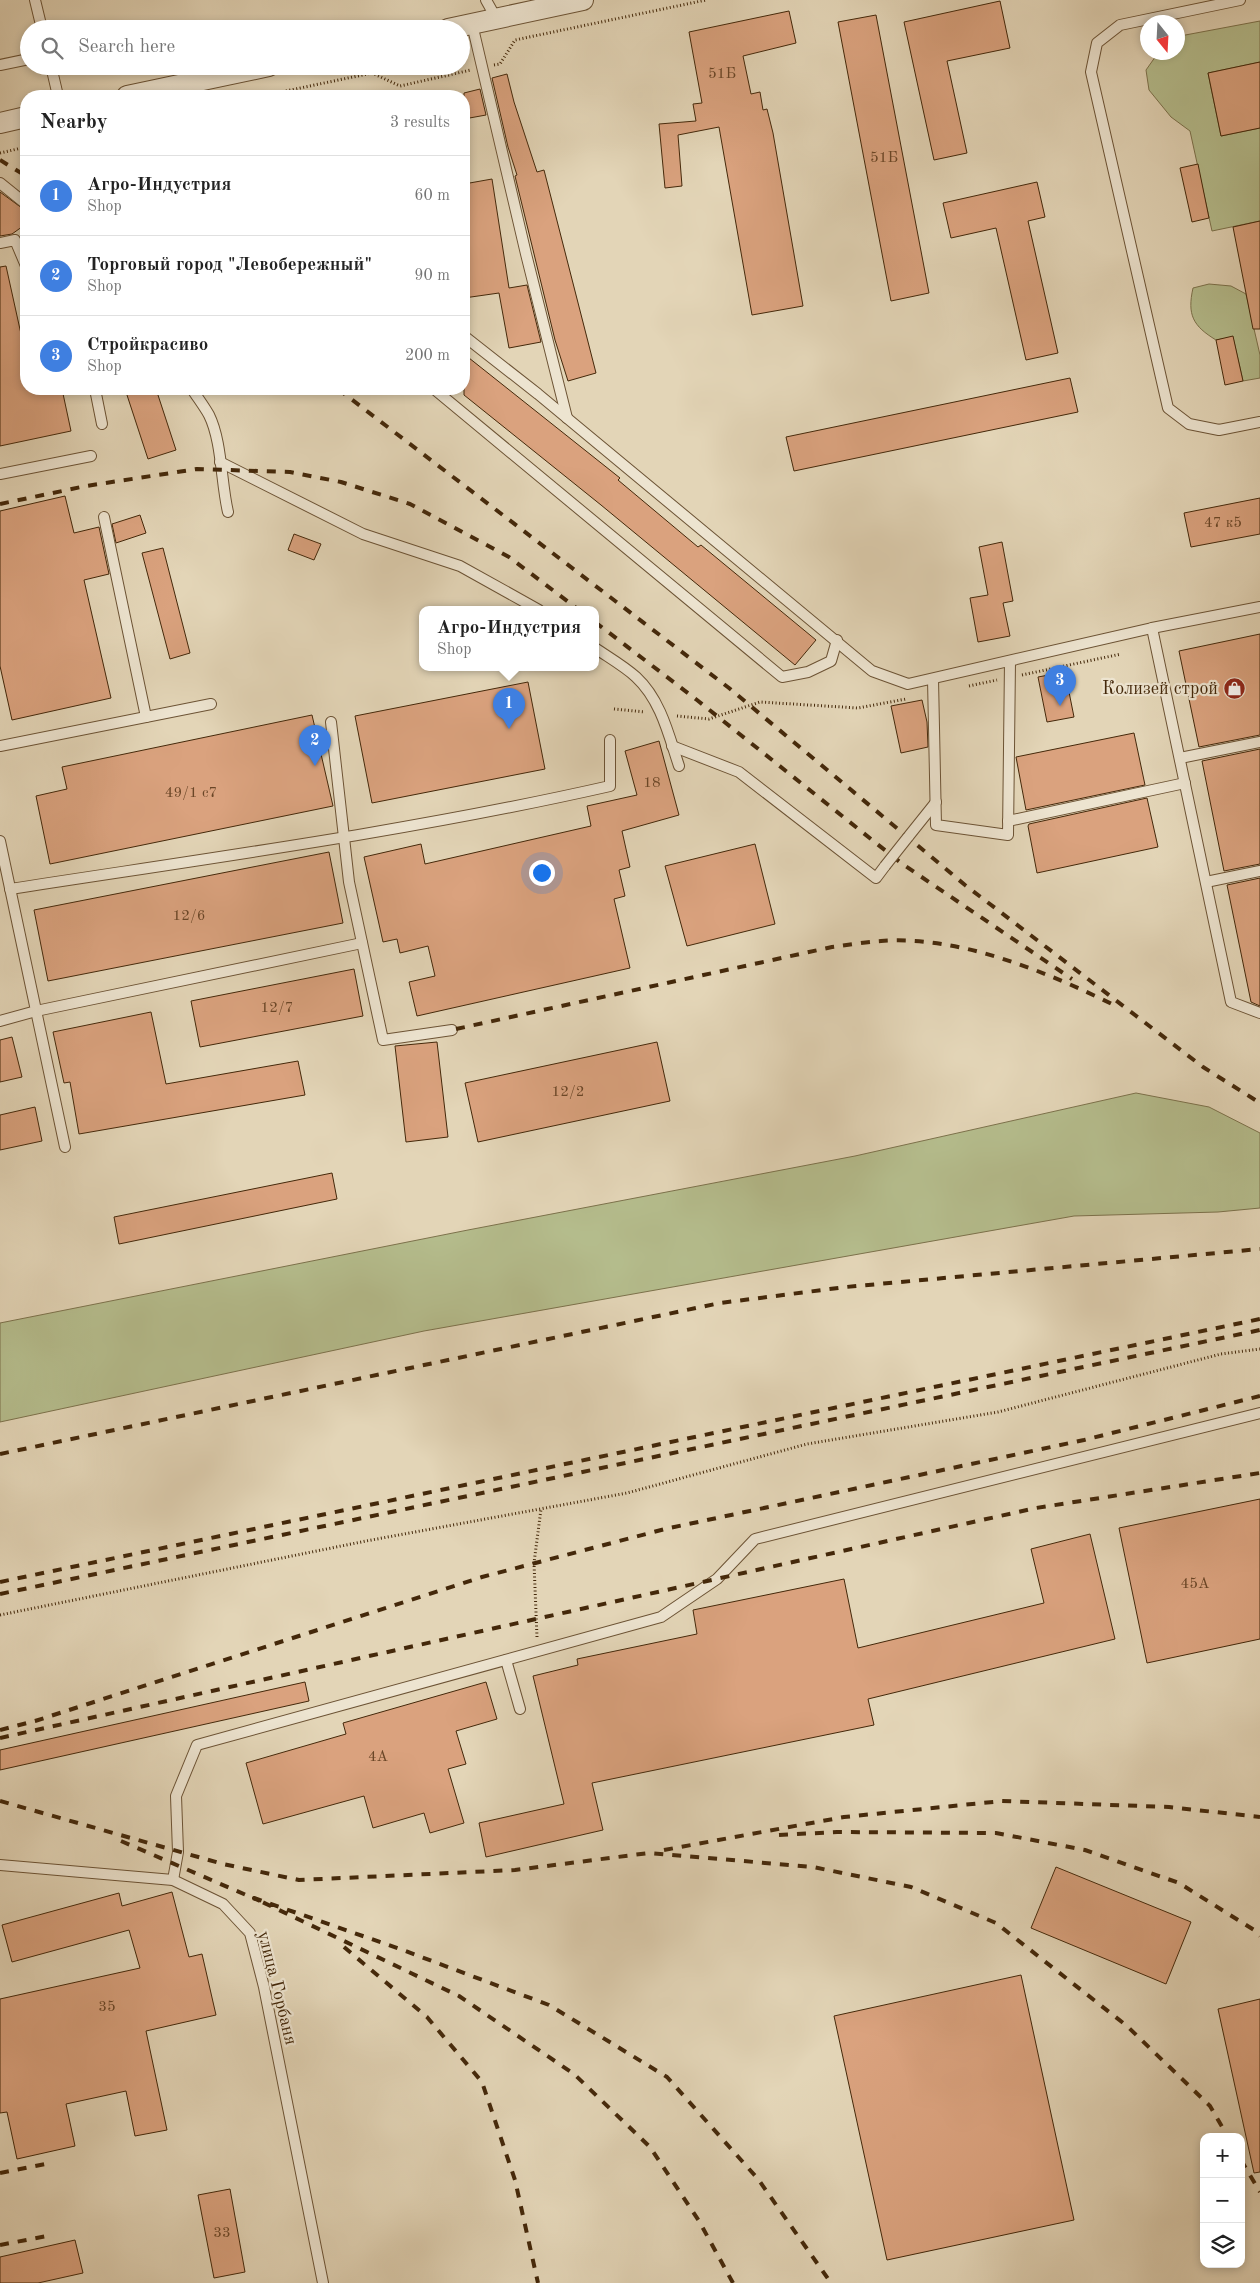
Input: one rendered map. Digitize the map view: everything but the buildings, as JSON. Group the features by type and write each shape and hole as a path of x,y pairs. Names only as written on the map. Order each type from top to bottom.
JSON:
{"street":[{"path":"472,24 583,0"},
{"path":"174,90 233,75"},
{"path":"0,123 20,118"}],"lane":[{"path":"35,0 40,20"},
{"path":"486,0 496,18"},
{"path":"1240,0 1120,25 1097,43 1091,72 1168,408 1189,424 1219,430 1260,422"},
{"path":"472,24 567,418"},
{"path":"0,65 20,60"},
{"path":"53,75 57,90"},
{"path":"0,183 20,199"},
{"path":"0,243 15,240 20,252"},
{"path":"470,341 567,418 837,640 872,671 908,684 1152,628 1260,607"},
{"path":"96,395 102,424"},
{"path":"196,395 210,417 228,512"},
{"path":"441,395 782,677 808,672 830,662 837,640"},
{"path":"0,474 91,456"},
{"path":"220,462 363,534 460,566 532,606"},
{"path":"104,517 146,717"},
{"path":"1152,628 1231,1002 1260,1013"},
{"path":"599,651 636,677 649,692 661,714 679,766"},
{"path":"933,679 936,825 1008,835 1010,660"},
{"path":"0,746 210,704"},
{"path":"330,722 349,882 383,1040 452,1030"},
{"path":"10,889 344,837 558,798 610,786 610,740"},
{"path":"1180,758 1260,742"},
{"path":"672,746 739,772 876,878 936,802"},
{"path":"1008,821 1185,783"},
{"path":"0,841 65,1147"},
{"path":"1206,882 1260,871"},
{"path":"0,1021 36,1011 362,943"},
{"path":"173,1880 178,1852 176,1796 197,1745 661,1617 717,1579 755,1539 1260,1413"},
{"path":"506,1660 520,1709"},
{"name":"улица Горбаня","path":"0,1865 173,1880 223,1904 250,1934 264,1988 323,2283"}],"path":[{"path":"0,153 20,148"},
{"path":"965,687 1121,654"},
{"path":"614,709 710,719 760,702 858,708 933,693"},
{"path":"0,1615 366,1541 627,1492 807,1444 998,1412 1221,1354 1260,1349"},
{"path":"537,1652 534,1563 541,1509"}],"green space":[{"path":"1260,21 1260,62 1208,73 1221,136 1260,128 1260,221 1212,231 1190,131 1171,117 1149,90 1146,70 1153,60 1185,60 1185,35"},
{"path":"1209,284 1231,286 1246,294 1260,355 1260,378 1243,381 1233,337 1216,340 1197,325 1191,306 1193,288"},
{"path":"1136,1093 1209,1107 1260,1133 1260,1208 1218,1212 1074,1216 424,1331 0,1422 0,1323 468,1230 855,1156"}],"railway":[{"path":"0,160 20,172"},
{"path":"346,395 729,688 965,885 1203,1067 1260,1103"},
{"path":"0,504 86,486 197,469 290,472 341,482 410,504 509,557 574,606"},
{"path":"599,625 697,700 901,863 1072,979"},
{"path":"456,1029 832,947 881,941 911,941 971,950 1032,969 1116,1006"},
{"path":"0,1454 720,1303 846,1287 1260,1249"},
{"path":"0,1582 1260,1319"},
{"path":"0,1594 1260,1330"},
{"path":"0,1730 35,1721 482,1577 665,1529 1084,1440 1260,1396"},
{"path":"0,1738 1036,1508 1260,1473"},
{"path":"0,1801 223,1864 299,1880 515,1870 649,1853 813,1867 911,1887 996,1923 1127,2026 1210,2106 1226,2133"},
{"path":"664,1850 844,1817 1002,1801 1169,1807 1260,1817"},
{"path":"779,1835 837,1832 996,1833 1085,1850 1179,1883 1254,1930 1260,1936"},
{"path":"121,1841 260,1901"},
{"path":"733,2283 699,2221 650,2147 574,2074 459,1996 254,1898 400,1949 549,2005 667,2077 758,2179 831,2283"},
{"path":"344,1947 427,2017 482,2082 515,2180 538,2283"},
{"path":"0,2173 45,2164"},
{"path":"1245,2167 1260,2192"},
{"path":"0,2245 47,2236"}],"place":[{"name":"Колизей строй","path":"1234,689"},
{"name":"Стройкрасиво","path":"1060,706"},
{"name":"Агро-Индустрия","path":"509,729"},
{"name":"Торговый город \"Левобережный\"","path":"315,766"}]}
